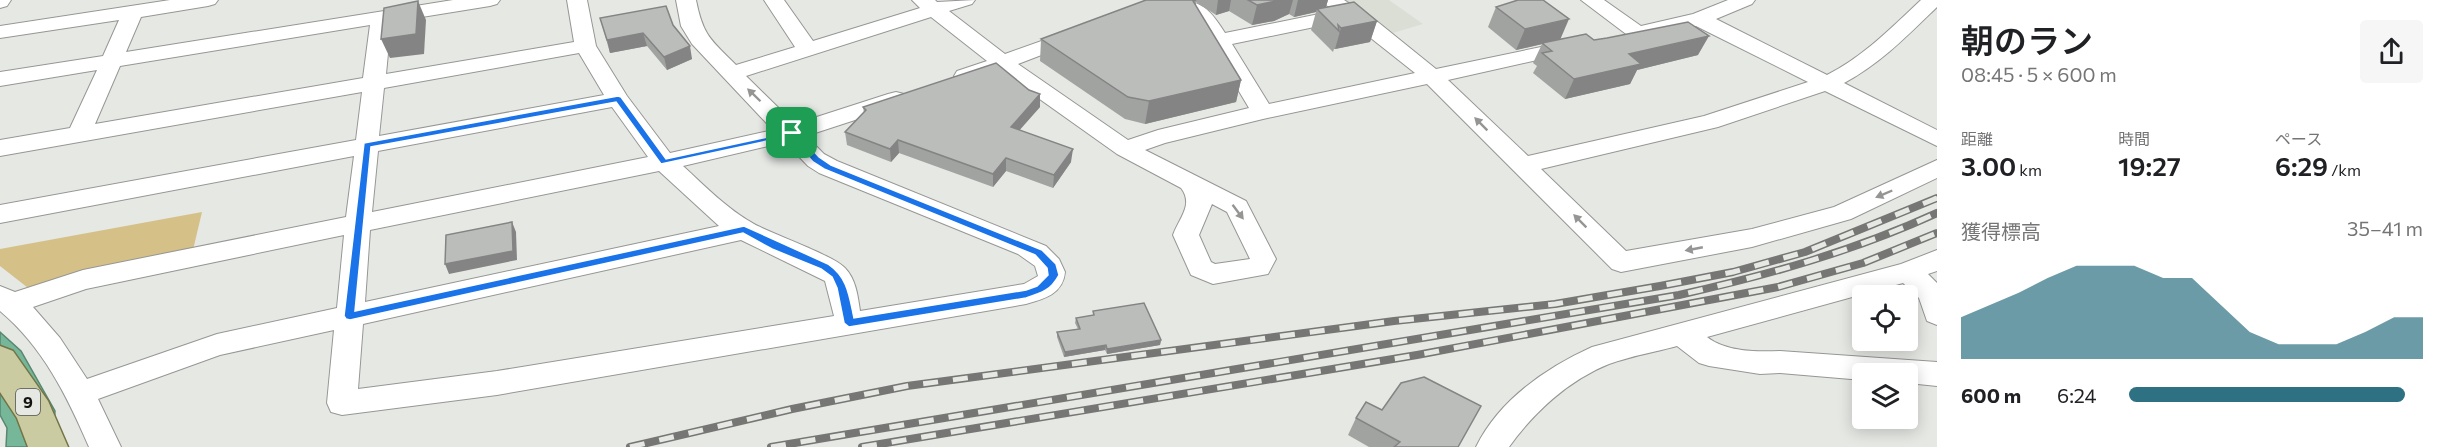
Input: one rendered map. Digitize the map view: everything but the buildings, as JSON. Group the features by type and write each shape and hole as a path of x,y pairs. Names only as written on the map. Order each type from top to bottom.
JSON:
{"main road":[{"name":"9","path":"0,361 34,412 48,447"}],"street":[{"path":"0,32 90,9 133,12 208,0"},
{"path":"0,79 381,18 444,4 490,0"},
{"path":"577,0 585,46 618,99 664,162 729,220 744,230 824,267 836,275 842,288 849,323"},
{"path":"381,18 358,224 342,403 497,383 1026,294 1041,289 1049,283 1053,275 1052,266 1038,253 828,167 816,159 699,40 691,26 686,0"},
{"path":"774,0 808,50"},
{"path":"730,74 808,50 928,5 965,0"},
{"path":"1176,0 1205,16 1263,112"},
{"path":"1330,0 1353,13 1392,41 1431,76 1621,262 1752,238 1842,213 1937,168"},
{"path":"1591,0 1637,33"},
{"path":"1126,149 1158,137 1263,112 1699,19 1745,0"},
{"path":"1524,165 1710,122 1828,83 1859,67 1933,0"},
{"path":"928,5 1082,121 1126,149 1189,182"},
{"path":"79,134 133,12"},
{"path":"1219,40 1353,13"},
{"path":"1699,19 1937,139"},
{"path":"6,300 83,280 664,162 792,133 1005,63 1084,31"},
{"path":"0,148 585,46"},
{"path":"0,214 618,99"},
{"path":"81,393 218,345 744,230"},
{"path":"1492,447 1524,406 1559,377 1602,355 1908,272 1937,260"},
{"path":"1908,272 1930,293 1937,314"},
{"path":"6,300 52,345 81,393 105,447"},
{"path":"1681,333 1709,355 1760,363 1780,362 1937,374"}],"shaded area":[{"path":"1342,0 1389,0 1423,24 1393,33"},
{"path":"202,212 193,250 32,291 0,266 0,249"},
{"path":"0,332 21,351 55,411 53,447 6,447 7,428 0,415"}],"railway":[{"path":"630,447 792,409 907,386 1394,321 1555,304 1660,286 1733,272 1805,252 1937,198 1934,199"},
{"path":"771,447 1679,295 1810,261 1906,227 1937,213"},
{"path":"862,447 1417,355 1778,287 1863,263 1937,233"}],"route":[{"path":"618,99 664,162 792,133 816,159 828,167 1038,253 1052,266 1053,275 1049,283 1041,289 1026,294 849,323 842,288 836,275 824,267 744,230 350,316 367,145 618,99"}]}
